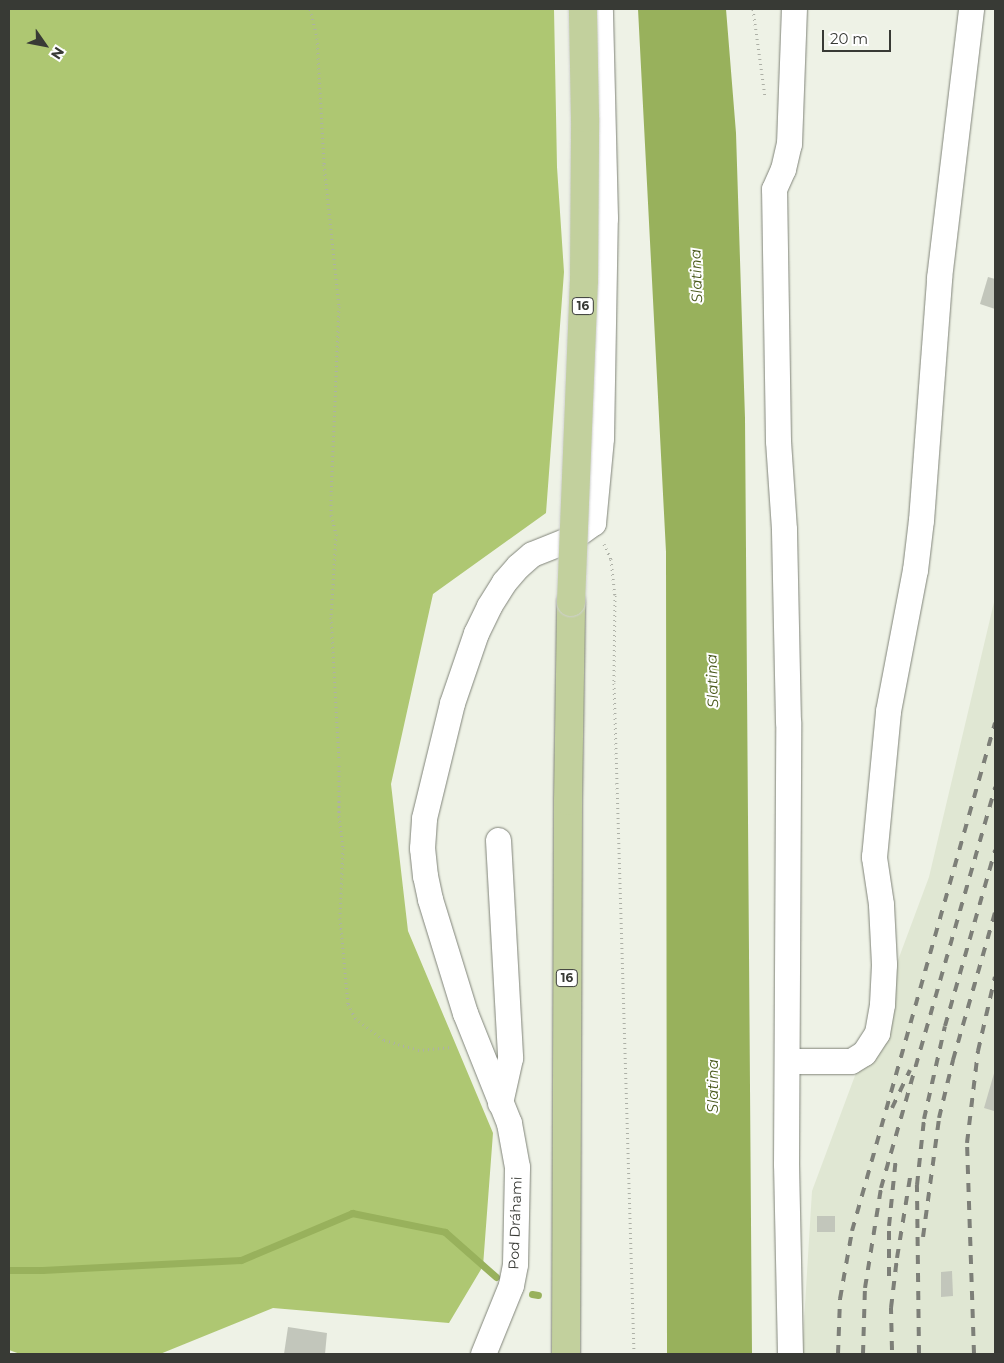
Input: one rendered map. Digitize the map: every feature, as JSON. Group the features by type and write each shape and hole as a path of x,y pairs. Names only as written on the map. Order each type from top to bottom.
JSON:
{"main road":[{"name":"16","path":"566,1354 568,810 571,602 584,281 585,118 583,9"}],"street":[{"path":"593,523 601,438 605,228 604,88 600,9"},
{"path":"790,1354 786,1164 788,1061 785,993 788,722 784,529 778,441 774,190 783,169 790,144 794,9"},
{"path":"788,1061 851,1062 864,1053 877,1033 881,1013 884,964 881,904 874,849 888,711 915,570 921,520 939,278 971,9"},
{"name":"Pod Dráhami","path":"483,1354 511,1286 515,1264 517,1167 514,1145 500,1103 477,1045 442,943 425,876 422,848 424,818 431,785 462,673 489,606 504,582 532,554 572,538 593,523"},
{"path":"498,840 510,1058 500,1103"}],"path":[{"path":"310,9 317,38 324,164 340,306 331,495 331,515 336,534 331,633 339,761 339,816 343,848 340,918 342,962 348,1004 355,1018 364,1027 384,1040 403,1047 418,1050 477,1045"},
{"path":"593,523 611,559 615,595 614,683 634,1354"}],"shaded area":[{"path":"9,9 554,9 557,167 564,272 546,513 433,594 391,784 408,931 493,1133 483,1266 449,1323 273,1308 160,1354 20,1354 9,1350"},
{"path":"995,598 995,1354 802,1354 812,1191 929,877"}],"water":[{"name":"Slatina","path":"638,9 726,9 736,133 745,418 752,1354 667,1354 666,552"}],"building":[{"path":"988,277 995,279 995,309 980,304"},
{"path":"995,1070 995,1107 994,1111 984,1108"},
{"path":"817,1216 835,1216 835,1232 817,1232"},
{"path":"952,1271 953,1296 941,1297 941,1272"},
{"path":"288,1327 327,1333 325,1354 284,1354"}],"waterway":[{"path":"9,1270 241,1260 352,1213 445,1232 496,1277"},
{"path":"532,1294 538,1295"}],"railway":[{"path":"838,1354 840,1299 852,1231 995,723"},
{"path":"863,1354 865,1288 881,1188 995,787"},
{"path":"919,1354 917,1185 924,1119 945,1026 995,850"},
{"path":"923,1237 939,1118 953,1060 995,913"},
{"path":"974,1354 967,1143 978,1051 995,977"},
{"path":"892,1108 910,1070"},
{"path":"889,1276 889,1226 896,1157"},
{"path":"892,1350 891,1308 911,1172"}]}
